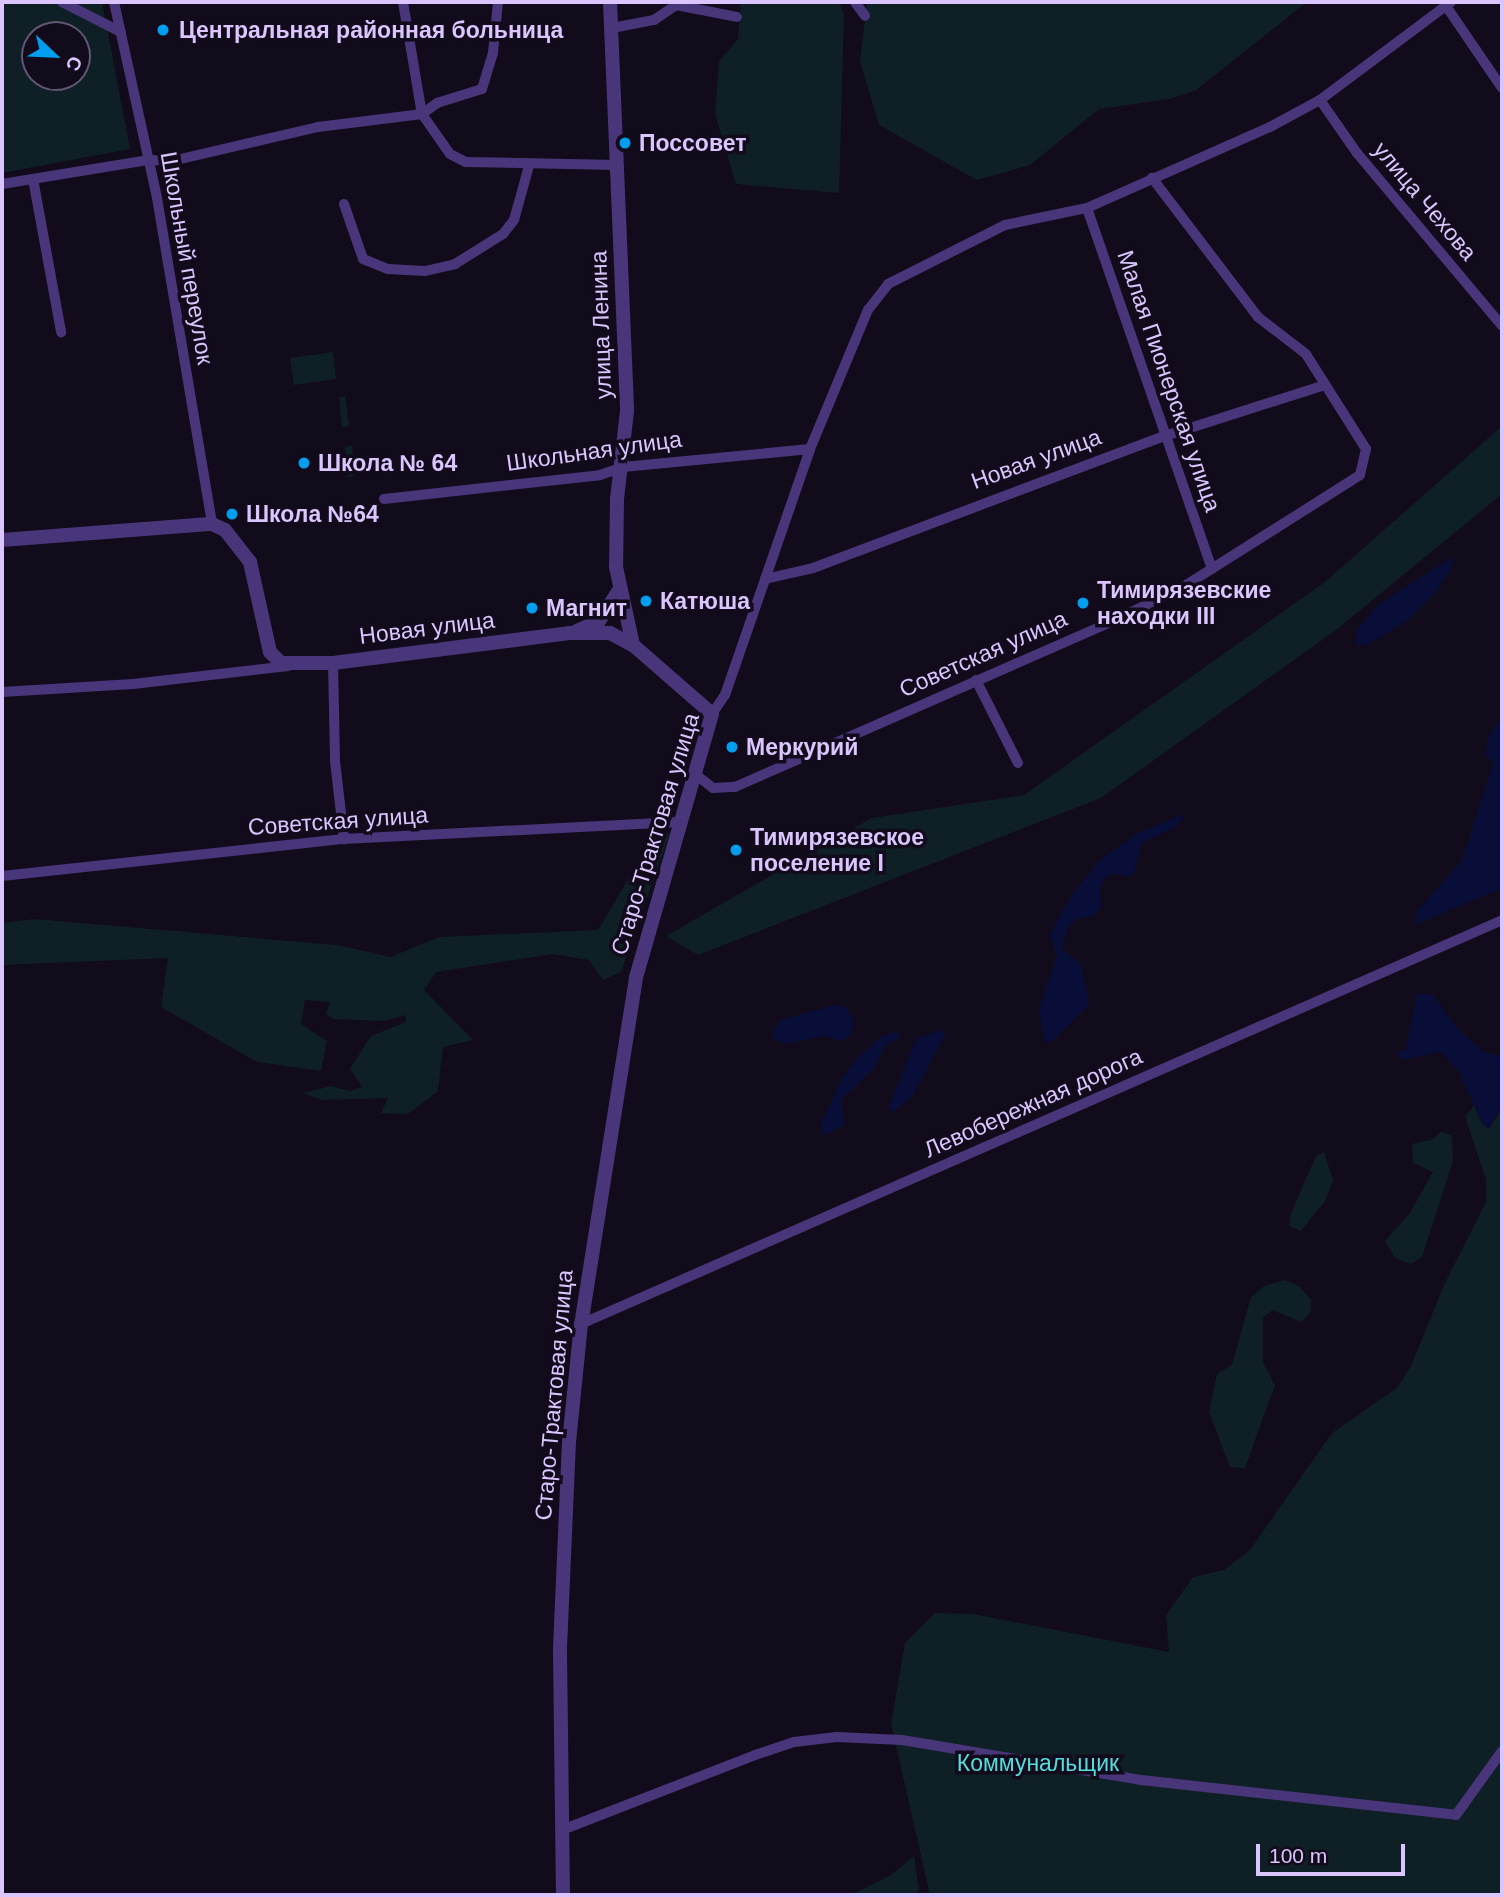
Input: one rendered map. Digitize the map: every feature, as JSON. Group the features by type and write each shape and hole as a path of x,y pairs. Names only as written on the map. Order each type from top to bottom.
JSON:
{"street":[{"path":"62,2 121,33"},
{"name":"Школьный переулок","path":"114,2 149,160 212,524"},
{"path":"403,2 422,114 457,159 529,166 617,165"},
{"path":"2,184 149,160 172,161 318,127 422,114 437,103 482,89 493,53 498,2"},
{"name":"улица Ленина","path":"610,2 627,411 623,467 617,499 619,590 633,645"},
{"path":"855,2 864,16"},
{"path":"612,28 654,20 677,3 737,16"},
{"path":"1448,4 1502,88"},
{"name":"Старо-Трактовая улица","path":"563,1895 564,1513 581,1324 636,978 678,822 712,714 725,695 810,449 868,310 888,285 1005,225 1087,208 1320,100 1448,4"},
{"name":"улица Чехова","path":"1320,100 1357,153 1502,326"},
{"path":"344,204 363,259 387,269 425,271 455,264 503,234 514,220 529,166"},
{"path":"1152,178 1246,304 1306,354 1325,385"},
{"path":"33,179 61,332"},
{"name":"Малая Пионерская улица","path":"1087,208 1212,569"},
{"name":"Новая улица","path":"765,579 813,568 1165,436 1325,385"},
{"name":"Советская улица","path":"695,774 713,788 735,786 1113,621 1212,569 1352,481 1365,466 1366,449 1325,385"},
{"name":"Школьная улица","path":"384,499 600,475 623,467 810,449"},
{"path":"2,540 212,524 225,530 250,562 270,652 289,666"},
{"path":"569,634 600,621 619,590"},
{"name":"Новая улица","path":"289,666 569,634 610,633 633,645 712,714"},
{"path":"332,663 335,761 344,839"},
{"path":"2,692 133,684 289,666"},
{"path":"976,680 1018,763"},
{"name":"Советская улица","path":"2,876 344,839 678,822"},
{"name":"Левобережная дорога","path":"581,1324 1502,920"},
{"path":"562,1830 755,1755 794,1742 837,1737 902,1740 1141,1780 1456,1815 1502,1751"}],"green space":[{"path":"2,2 102,2 130,149 2,173"},
{"path":"741,2 839,2 844,14 839,193 736,184 715,113 719,61 738,39"},
{"path":"867,2 1307,2 1196,90 1169,99 1099,109 1030,165 977,180 879,125 860,61"},
{"path":"333,352 336,379 294,385 290,358"},
{"path":"345,396 349,426 342,427 339,397"},
{"path":"1502,426 1502,494 1336,630 1101,798 698,955 666,936 872,818 1024,795 1325,582"},
{"path":"352,446 355,476 348,477 345,447"},
{"path":"657,831 670,833 621,972 603,980 589,960 553,954 436,972 424,990 473,1040 443,1047 438,1091 408,1114 381,1113 388,1098 322,1100 303,1093 331,1086 350,1091 362,1087 350,1069 371,1036 406,1022 406,1015 385,1021 333,1019 326,1014 330,1002 305,1000 301,1024 327,1041 321,1071 257,1062 161,1007 168,958 2,965 2,923 34,919 337,945 391,957 439,937 598,930"},
{"name":"Коммунальщик","path":"1474,1106 1483,1125 1496,1119 1502,1106 1502,1895 930,1895 891,1724 905,1643 935,1613 973,1614 1169,1652 1166,1615 1193,1577 1224,1570 1250,1550 1332,1433 1397,1388 1411,1366 1445,1283 1486,1202 1486,1179 1465,1116"},
{"path":"1441,1131 1452,1136 1453,1161 1422,1257 1411,1264 1395,1258 1385,1241 1409,1214 1433,1172 1413,1163 1412,1144 1434,1139"},
{"path":"1324,1152 1333,1180 1325,1201 1301,1231 1289,1226 1290,1216 1316,1156"},
{"path":"1285,1280 1300,1287 1311,1300 1311,1311 1301,1322 1273,1310 1263,1317 1263,1362 1275,1385 1245,1468 1230,1467 1209,1412 1217,1374 1232,1365 1251,1297 1264,1286"},
{"path":"914,1856 919,1890 914,1895 851,1895 891,1875"}],"shaded area":[{"path":"1450,558 1454,560 1450,571 1437,591 1407,621 1367,645 1357,646 1356,631 1378,605"},
{"path":"1502,718 1502,888 1415,925 1417,911 1462,860 1493,764 1485,753 1489,736"},
{"path":"1186,813 1175,827 1142,843 1134,873 1128,877 1115,873 1105,878 1100,889 1101,907 1093,917 1077,918 1068,927 1062,949 1081,964 1089,1004 1052,1042 1044,1041 1039,1009 1057,956 1049,936 1070,897 1101,859 1138,833"},
{"path":"1417,993 1433,995 1458,1029 1484,1052 1502,1057 1502,1105 1489,1129 1483,1125 1459,1072 1441,1052 1401,1060 1397,1051 1406,1050"},
{"path":"834,1005 845,1007 855,1021 851,1035 842,1041 824,1036 784,1044 773,1038 772,1032 781,1020"},
{"path":"941,1030 945,1035 912,1097 893,1112 888,1108 917,1038"},
{"path":"894,1032 900,1034 898,1039 886,1045 874,1069 841,1100 845,1125 823,1136 821,1124 842,1078 855,1060 882,1036"}],"place":[{"name":"Центральная районная больница","path":"163,30"},
{"name":"Поссовет","path":"625,143"},
{"name":"Школа № 64","path":"304,463"},
{"name":"Школа №64","path":"232,514"},
{"name":"Катюша","path":"646,601"},
{"name":"Тимирязевские находки III","path":"1083,603"},
{"name":"Магнит","path":"532,608"},
{"name":"Меркурий","path":"732,747"},
{"name":"Тимирязевское поселение I","path":"736,850"}]}
